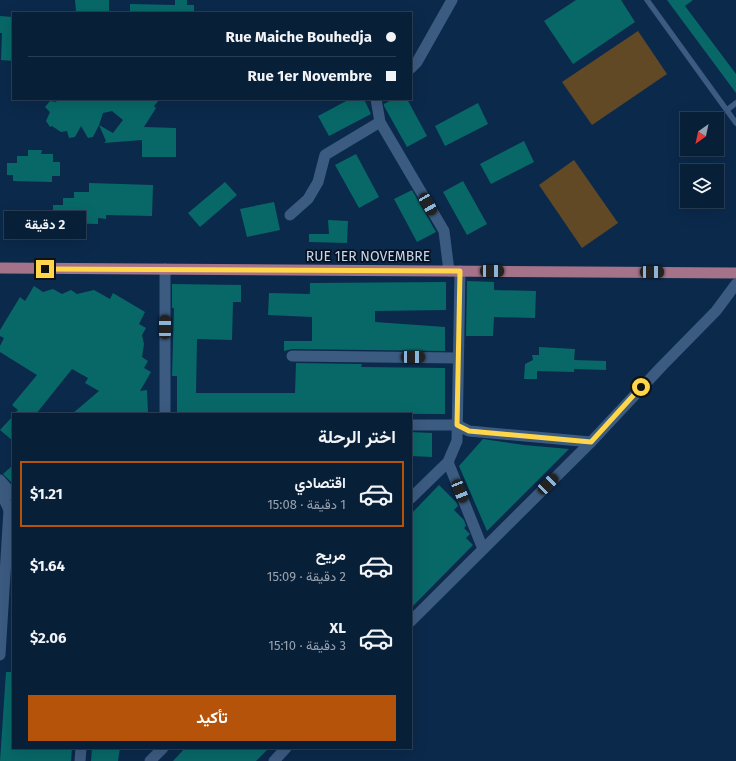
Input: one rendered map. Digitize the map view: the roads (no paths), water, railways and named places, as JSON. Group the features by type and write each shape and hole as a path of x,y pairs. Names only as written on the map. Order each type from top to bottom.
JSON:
{"main road":[{"name":"RUE 1ER NOVEMBRE","path":"0,268 736,272"}],"street":[{"path":"412,67 417,62 452,0"},
{"path":"376,100 380,122 444,231 449,271"},
{"path":"290,215 308,199 318,182 326,155 380,122"},
{"path":"165,270 165,413"},
{"path":"412,497 448,462 457,442 460,271"},
{"path":"412,620 591,442 716,311 736,284"},
{"path":"292,356 458,358"},
{"path":"412,425 457,425 469,431 591,442"},
{"path":"448,462 483,548"},
{"path":"0,480 12,494"},
{"path":"0,490 11,510 0,656"},
{"path":"80,761 81,749"},
{"path":"150,761 162,749"},
{"path":"274,761 285,749"}],"lane":[{"path":"647,0 736,122"},
{"path":"727,110 736,103"}]}
